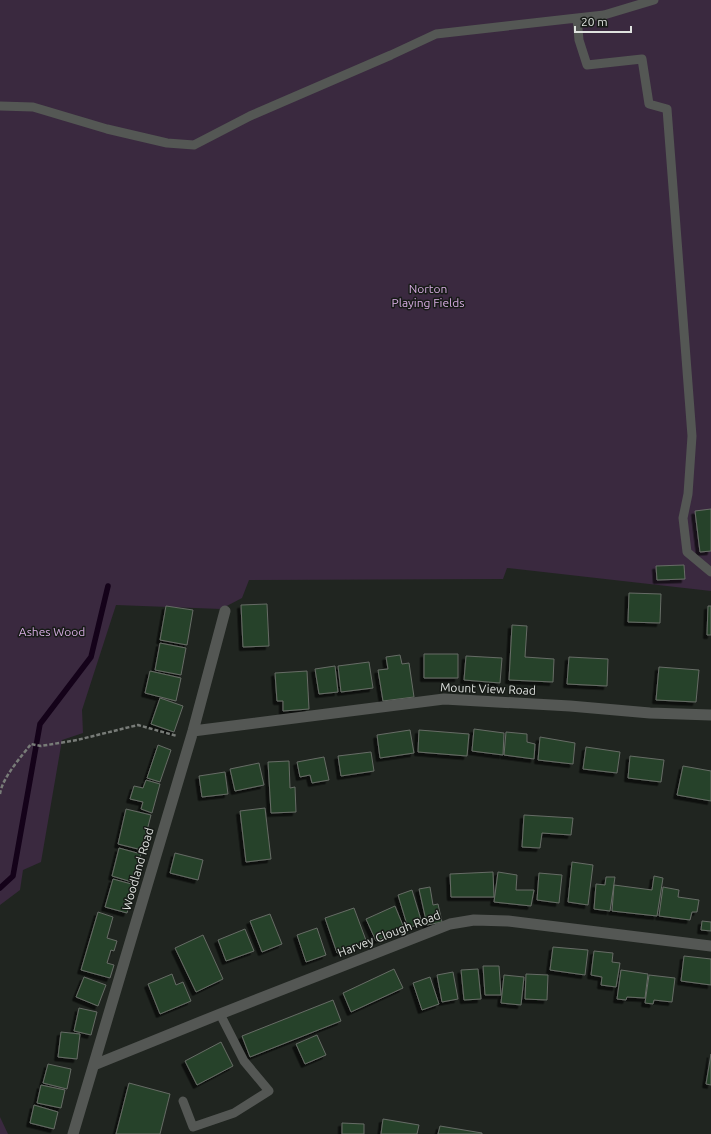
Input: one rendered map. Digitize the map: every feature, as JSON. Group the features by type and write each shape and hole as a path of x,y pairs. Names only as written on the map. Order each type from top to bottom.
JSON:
{"street":[{"name":"Woodland Road","path":"73,1134 191,735 225,611"},
{"name":"Mount View Road","path":"191,735 444,699 570,706 650,713 711,715"},
{"name":"Harvey Clough Road","path":"94,1064 450,924 474,920 508,921 711,946"}],"lane":[{"path":"0,106 33,107 107,129 167,143 194,145 250,116 436,34 604,15 654,0"},
{"path":"577,18 579,40 587,64 642,59 649,104 667,110 692,436 688,494 682,518 687,552 711,572"},
{"path":"183,1101 193,1127 234,1113 269,1091 244,1062 220,1014"}],"path":[{"path":"0,794 1,787 19,758 31,744 41,746 77,740 138,725 191,735"}],"green space":[{"name":"Norton Playing Fields","path":"0,0 711,0 711,591 507,568 503,579 222,580 249,580 242,598 221,609 116,605 82,710 83,733 62,740 41,862 23,870 20,890 0,905"},
{"path":"0,1117 8,1134 0,1134"}],"building":[{"path":"711,509 711,551 700,552 695,511"},
{"path":"684,565 685,579 657,580 656,566"},
{"path":"629,593 661,594 660,623 628,622"},
{"path":"267,604 269,646 243,647 241,605"},
{"path":"166,606 193,610 187,645 160,640"},
{"path":"708,606 711,606 711,635 707,635"},
{"path":"512,625 527,626 525,657 554,659 553,682 509,680"},
{"path":"160,643 186,648 181,675 155,670"},
{"path":"424,654 458,654 458,678 424,678"},
{"path":"400,655 402,664 409,663 414,697 383,701 378,670 388,669 386,657"},
{"path":"466,656 502,658 500,683 464,680"},
{"path":"569,657 608,659 607,686 567,684"},
{"path":"369,662 373,688 341,692 338,666"},
{"path":"335,666 338,692 319,694 315,669"},
{"path":"659,667 699,670 696,702 656,700"},
{"path":"150,671 181,678 176,701 145,693"},
{"path":"307,671 309,709 283,711 283,701 277,701 275,673"},
{"path":"160,698 183,706 174,732 151,724"},
{"path":"474,729 504,733 503,755 472,751"},
{"path":"410,730 414,753 380,758 377,735"},
{"path":"419,730 469,734 467,756 418,752"},
{"path":"506,732 527,734 527,742 535,744 534,759 504,755"},
{"path":"540,737 575,743 573,764 538,760"},
{"path":"158,745 171,750 160,782 147,778"},
{"path":"586,747 620,752 617,773 583,769"},
{"path":"371,752 374,771 341,776 338,756"},
{"path":"630,756 664,760 661,782 628,778"},
{"path":"324,757 329,780 312,783 310,775 300,777 297,762"},
{"path":"289,761 290,788 295,787 296,812 271,813 268,762"},
{"path":"259,763 264,785 235,791 230,769"},
{"path":"683,766 711,771 711,801 677,795"},
{"path":"225,772 228,794 202,797 199,776"},
{"path":"146,780 160,784 152,813 141,809 143,802 130,799 134,786 143,788"},
{"path":"265,808 271,859 246,862 240,811"},
{"path":"126,809 151,815 142,850 118,844"},
{"path":"524,815 573,818 571,835 542,833 540,848 522,847"},
{"path":"119,848 141,854 132,882 112,876"},
{"path":"175,853 203,860 198,880 170,873"},
{"path":"572,862 593,865 588,905 568,902"},
{"path":"493,872 494,897 451,897 450,874"},
{"path":"498,872 517,875 516,890 534,890 531,906 494,902"},
{"path":"539,873 562,875 559,903 537,900"},
{"path":"654,876 663,878 657,916 612,911 614,885 652,890"},
{"path":"606,877 615,877 610,911 594,909 596,884 605,885"},
{"path":"113,879 135,885 127,913 105,907"},
{"path":"430,887 433,905 438,904 442,922 427,925 419,889"},
{"path":"663,887 679,890 678,897 699,900 697,912 692,912 690,920 659,916"},
{"path":"412,890 422,923 408,928 398,895"},
{"path":"395,906 404,928 376,941 366,919"},
{"path":"354,908 367,943 337,953 325,918"},
{"path":"98,912 113,917 107,938 117,941 114,951 111,950 107,963 114,965 110,978 81,970"},
{"path":"270,914 282,944 262,952 250,921"},
{"path":"702,921 711,922 711,931 701,930"},
{"path":"317,928 326,955 306,962 297,935"},
{"path":"245,929 254,951 226,961 218,940"},
{"path":"203,935 223,979 196,992 175,948"},
{"path":"553,947 588,950 585,975 550,970"},
{"path":"594,951 613,953 612,962 620,963 616,987 601,985 602,977 591,975"},
{"path":"684,956 711,959 711,985 681,981"},
{"path":"483,966 499,966 501,995 485,995"},
{"path":"394,969 403,988 351,1012 343,993"},
{"path":"478,969 481,999 464,1000 461,970"},
{"path":"621,970 648,974 645,998 627,997 626,1000 617,999"},
{"path":"453,972 458,999 442,1002 437,975"},
{"path":"172,974 176,985 183,982 191,1001 160,1014 148,984"},
{"path":"526,974 548,975 547,1000 525,999"},
{"path":"504,975 524,977 521,1005 501,1003"},
{"path":"649,975 675,978 672,1002 654,1000 653,1004 645,1003"},
{"path":"84,977 106,985 98,1006 76,997"},
{"path":"430,977 439,1004 422,1010 413,983"},
{"path":"333,1000 341,1021 250,1057 242,1036"},
{"path":"79,1008 97,1012 91,1035 74,1031"},
{"path":"61,1032 80,1034 77,1059 58,1057"},
{"path":"317,1035 326,1055 305,1064 296,1044"},
{"path":"221,1042 233,1066 197,1085 185,1061"},
{"path":"711,1054 711,1085 706,1084"},
{"path":"48,1064 71,1069 67,1089 43,1083"},
{"path":"129,1083 170,1094 160,1134 116,1134"},
{"path":"41,1085 65,1090 61,1108 37,1103"},
{"path":"34,1105 58,1112 54,1129 30,1123"},
{"path":"383,1119 419,1125 417,1134 381,1134"},
{"path":"342,1123 364,1124 364,1134 342,1134"},
{"path":"440,1126 482,1133 482,1134 438,1134"}],"waterway":[{"path":"0,888 13,876 40,724 91,657 108,586"}],"park label":[{"name":"Ashes Wood","path":"52,632"}]}
